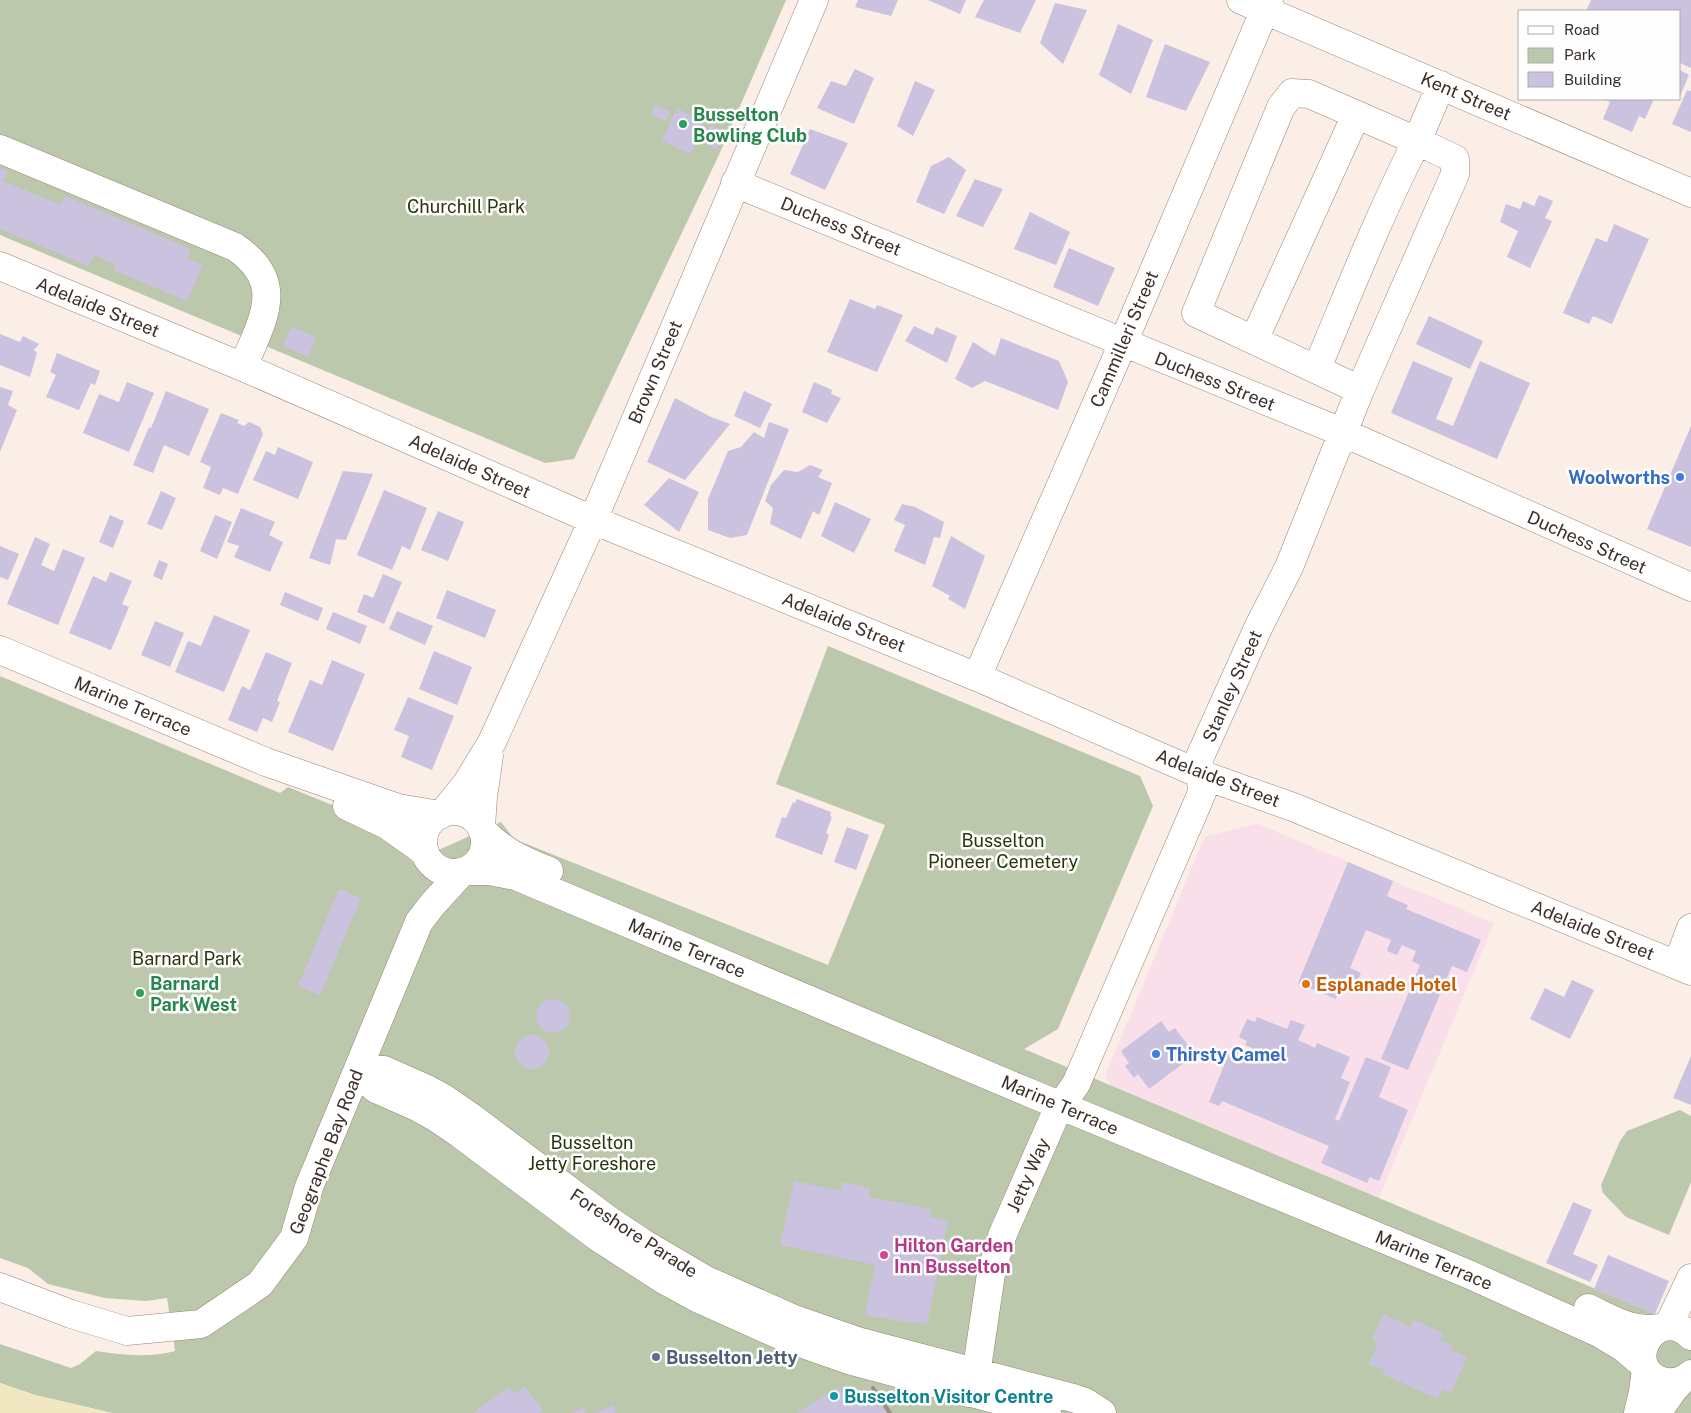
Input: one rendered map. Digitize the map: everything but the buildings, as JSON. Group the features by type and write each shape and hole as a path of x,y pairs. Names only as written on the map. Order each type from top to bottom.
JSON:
{"street":[{"name":"Brown Street","path":"441,814 466,783 492,742 593,520 814,0"},
{"name":"Kent Street","path":"1259,3 1441,86 1691,193"},
{"name":"Cammilleri Street","path":"978,677 1123,343 1259,3"},
{"path":"1318,368 1370,240 1441,86"},
{"path":"1360,390 1318,368 1196,313 1281,107 1292,93 1309,94 1417,141"},
{"path":"1254,340 1356,114"},
{"name":"Stanley Street","path":"1066,1098 1078,1080 1202,792 1199,759 1258,628 1289,567 1360,390 1455,174 1455,159 1417,141"},
{"path":"0,149 235,247 246,254 261,274 266,286 267,299 266,312 243,367"},
{"name":"Duchess Street","path":"735,183 1344,433 1691,587"},
{"name":"Adelaide Street","path":"0,266 243,367 593,520 978,677 1200,774 1293,807 1684,968"},
{"name":"Marine Terrace","path":"0,650 266,762 398,808 441,814"},
{"name":"Brown Street","path":"482,829 483,796 492,742"},
{"name":"Marine Terrace","path":"266,762 351,808 387,825 425,852"},
{"path":"460,812 468,815 482,829 485,839 484,849 474,866 454,873 445,871 430,861 425,852 424,834 433,820 441,814 460,812"},
{"name":"Marine Terrace","path":"482,829 499,847 523,860 1599,1333 1624,1348 1658,1380 1666,1382 1687,1378"},
{"name":"Geographe Bay Road","path":"420,922 425,852"},
{"name":"Marine Terrace","path":"464,871 489,871 516,876 1066,1098 1478,1259 1633,1328 1673,1330"},
{"name":"Geographe Bay Road","path":"0,1287 71,1314 127,1331 201,1324 260,1284 294,1238 309,1187 420,922 432,905 464,871"},
{"path":"1684,968 1691,928"},
{"name":"Foreshore Parade","path":"358,1070 376,1089 435,1117 598,1238 664,1280 697,1298 814,1348 852,1361 1085,1402 1102,1413"},
{"name":"Jetty Way","path":"972,1382 978,1361 991,1274 1002,1236 1056,1112 1066,1098"},
{"path":"1638,1413 1643,1392 1645,1367 1642,1358 1644,1344 1653,1332 1673,1330 1691,1278"},
{"path":"1657,1413 1668,1396 1687,1378"},
{"name":"Foreshore Parade","path":"972,1382 1047,1413"}],"shaded area":[{"name":"Esplanade Hotel","path":"1258,824 1494,923 1379,1198 1111,1085 1105,1076 1205,836"}],"green space":[{"name":"Churchill Park","path":"0,0 786,0 718,157 574,459 545,463 0,235"},
{"name":"Busselton Jetty Foreshore","path":"828,646 1140,776 1153,806 1058,1029 1024,1049 1691,1329 1691,1413 112,1413 35,1395 0,1383 0,1344 71,1368 80,1364 96,1351 126,1355 145,1355 175,1351 167,1298 146,1301 105,1298 48,1284 28,1268 0,1258 0,676 280,793 288,787 371,821 407,853 412,862 501,822 512,836 519,841 828,965 885,825 776,784"},
{"path":"1680,1110 1691,1116 1691,1182 1669,1235 1626,1217 1603,1193 1601,1185 1620,1141 1627,1131"}],"sand":[{"path":"0,1383 35,1395 112,1413 0,1413"}],"railway":[{"path":"873,1388 890,1413"}],"place":[{"name":"Busselton Bowling Club","path":"683,124"},
{"name":"Woolworths","path":"1680,477"},
{"name":"Esplanade Hotel","path":"1306,984"},
{"name":"Barnard Park West","path":"140,993"},
{"name":"Thirsty Camel","path":"1156,1054"},
{"name":"Hilton Garden Inn Busselton","path":"884,1255"},
{"name":"Busselton Jetty","path":"656,1357"},
{"name":"Busselton Visitor Centre","path":"834,1396"}],"park label":[{"name":"Busselton Pioneer Cemetery","path":"1003,850"},
{"name":"Barnard Park","path":"187,958"}]}
